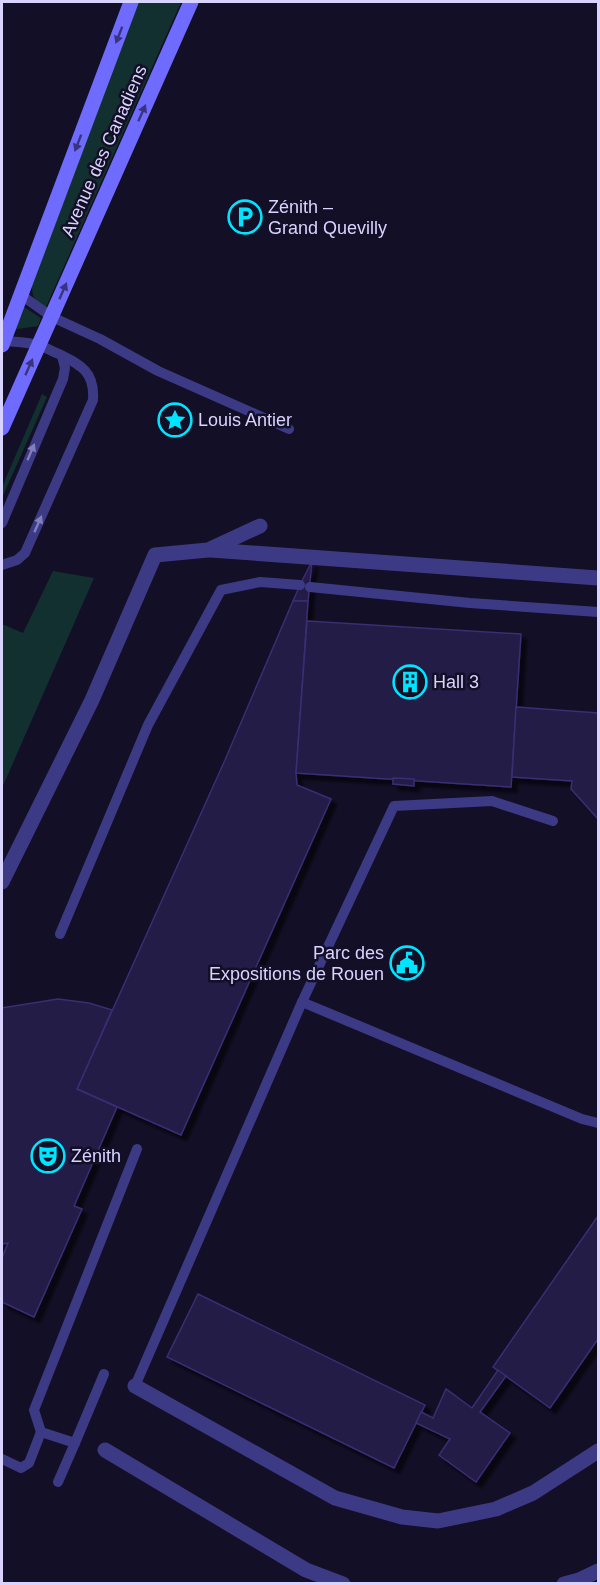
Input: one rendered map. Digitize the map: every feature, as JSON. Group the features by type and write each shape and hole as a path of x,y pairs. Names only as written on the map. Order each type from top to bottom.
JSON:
{"main road":[{"name":"Avenue des Canadiens","path":"2,342 131,2"},
{"name":"Avenue des Canadiens","path":"2,428 191,2"}],"street":[{"path":"208,550 260,526"},
{"path":"2,882 92,700 155,555 208,550 598,578"},
{"path":"135,1386 335,1498 402,1517 438,1521 496,1509 533,1493 598,1451"},
{"path":"105,1450 306,1570 343,1584"},
{"path":"564,1584 598,1572"}],"lane":[{"path":"21,296 52,317 100,339 158,371 289,429"},
{"path":"2,342 39,345 62,356 86,371 94,389 93,400 25,553 17,560 2,565"},
{"path":"2,523 63,379 65,368 62,356"},
{"path":"60,934 148,725 221,590 260,582 470,603 598,612"},
{"path":"135,1386 302,1002 394,806 492,801 552,821"},
{"path":"302,1002 573,1115 598,1123"},
{"path":"2,1459 21,1468 29,1463 41,1432 34,1410 137,1149"},
{"path":"58,1482 104,1374"},
{"path":"41,1432 75,1443"}],"green space":[{"path":"138,2 181,2 46,307 35,299 32,286"},
{"path":"18,303 41,318 38,326 11,330"},
{"path":"42,394 47,397 2,498 2,487"},
{"path":"53,571 94,578 2,788 2,624 23,633"}],"building":[{"path":"312,561 308,601 293,601 300,585"},
{"path":"293,601 308,601 297,785 331,799 181,1135 77,1089 225,760"},
{"name":"Hall 3","path":"307,621 521,634 511,787 296,773"},
{"path":"516,707 598,713 598,819 571,789 572,781 512,777"},
{"path":"393,778 414,779 414,786 393,784"},
{"name":"Zénith","path":"58,999 89,1003 112,1010 77,1089 117,1107 74,1206 82,1209 34,1317 2,1302 2,1258 8,1243 2,1244 2,1008"},
{"path":"598,1216 598,1339 550,1408 493,1367"},
{"path":"198,1294 425,1405 394,1468 167,1357"},
{"path":"498,1370 506,1376 480,1412 510,1433 476,1482 439,1455 450,1439 416,1423 421,1412 433,1418 446,1389 472,1408"}],"place":[{"name":"Zénith – Grand Quevilly","path":"245,217"},
{"name":"Louis Antier","path":"175,420"},
{"name":"Hall 3","path":"410,682"},
{"name":"Parc des Expositions de Rouen","path":"407,963"},
{"name":"Zénith","path":"48,1156"}]}
